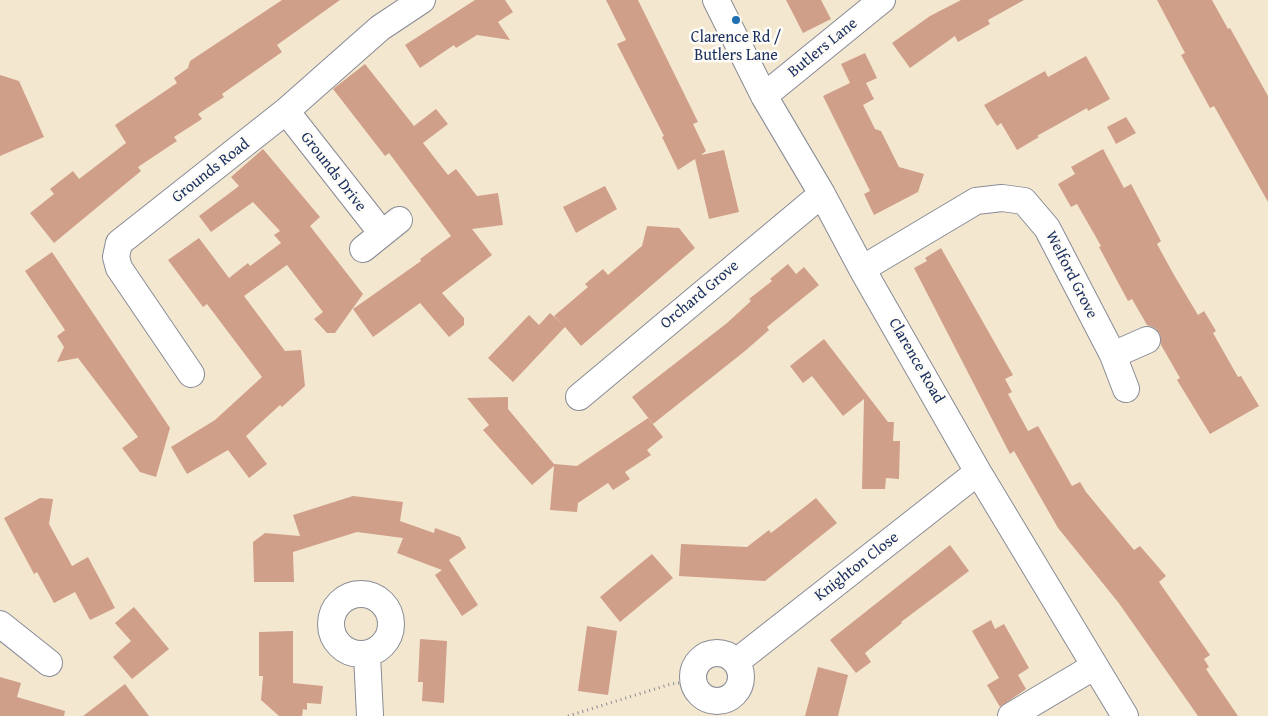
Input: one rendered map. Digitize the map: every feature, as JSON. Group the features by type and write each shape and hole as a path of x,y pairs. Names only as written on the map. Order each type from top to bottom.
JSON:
{"street":[{"name":"Grounds Road","path":"192,374 118,268 116,256 119,243 286,111 380,28 422,0"},
{"name":"Clarence Road","path":"716,0 764,96 822,194 978,472 1125,716"},
{"name":"Butlers Lane","path":"764,96 882,0"},
{"name":"Grounds Drive","path":"286,111 381,233"},
{"name":"Orchard Grove","path":"579,397 822,194"},
{"name":"Welford Grove","path":"862,268 976,201 1002,198 1024,201 1047,228 1113,355 1126,389"},
{"path":"1113,355 1147,340"},
{"name":"Knighton Close","path":"736,662 978,472"},
{"path":"0,624 49,663"},
{"path":"714,652 726,654 736,662 740,670 739,687 734,694 718,700 702,695 693,681 695,668 698,663 702,658 714,652"},
{"path":"366,655 370,716"},
{"path":"1011,716 1095,666"}],"path":[{"path":"568,716 671,684 693,681"}],"building":[{"path":"282,0 340,0 277,45 282,52 222,94 224,97 198,114 202,119 174,137 177,141 138,167 141,171 54,243 30,213 54,194 50,189 73,171 79,179 126,143 115,125 177,83 174,78 188,68 190,61"},
{"path":"475,0 505,0 513,12 498,22 510,40 477,35 456,48 454,45 420,68 405,45"},
{"path":"606,0 638,0 698,122 693,124 706,151 701,155 724,150 739,212 709,219 695,159 678,170 662,137 664,136 617,44 626,40"},
{"path":"786,0 821,0 831,19 803,33"},
{"path":"961,0 1024,0 988,20 990,24 958,42 955,36 910,68 892,43 930,16"},
{"path":"1157,0 1212,0 1268,96 1268,202 1214,106 1210,108 1181,55 1185,53"},
{"path":"865,53 877,78 866,83 874,99 863,105 875,129 881,131 899,167 924,174 918,192 874,215 864,194 870,191 823,96 850,83 841,64"},
{"path":"1086,56 1110,99 1088,111 1087,108 1037,136 1039,137 1017,150 1001,123 997,126 984,105 1045,71 1048,77"},
{"path":"365,64 414,126 436,109 448,124 423,143 448,175 456,169 477,196 498,193 503,225 472,229 492,255 442,293 464,318 464,325 449,337 420,303 373,337 353,309 421,261 420,259 451,236 389,153 385,156 333,89"},
{"path":"0,75 19,81 44,137 0,156"},
{"path":"1126,117 1136,133 1116,144 1107,127"},
{"path":"263,149 320,217 310,226 363,294 335,333 327,333 314,319 323,312 287,265 244,296 285,351 301,350 305,386 282,407 280,405 246,436 267,464 249,478 228,450 187,474 171,447 215,420 262,377 207,304 203,307 168,260 199,238 229,278 248,263 250,266 281,243 274,235 280,231 253,202 211,232 199,216 239,186 231,177"},
{"path":"1103,149 1124,188 1131,184 1161,241 1157,244 1174,275 1198,315 1204,311 1216,331 1213,333 1238,377 1241,376 1259,406 1210,434 1177,380 1180,378 1161,345 1160,334 1155,328 1147,325 1132,299 1128,301 1099,247 1101,246 1077,204 1071,207 1058,184 1075,174 1071,167"},
{"path":"605,186 617,209 576,233 563,207"},
{"path":"647,226 679,228 695,248 581,346 565,327 513,382 488,358 529,315 539,325 550,313 563,325 554,316 588,287 585,284 603,269 608,275 642,246"},
{"path":"941,248 1013,375 1005,379 1012,392 1008,394 1028,431 1038,426 1072,486 1080,482 1086,492 1134,550 1140,546 1166,576 1159,582 1210,655 1204,659 1209,667 1206,669 1238,716 1198,716 1118,602 1058,528 1014,451 1010,454 914,268 927,261 925,258"},
{"path":"52,252 170,428 156,477 140,472 122,448 138,437 78,358 57,362 64,347 57,336 65,330 25,271"},
{"path":"788,264 796,274 804,267 819,285 767,327 769,330 745,351 653,424 632,397 727,323 751,301 749,299 772,281 770,279"},
{"path":"824,339 888,422 894,422 893,441 900,441 899,479 886,478 885,489 862,489 864,399 843,416 812,376 803,383 790,366"},
{"path":"508,397 508,409 554,464 577,466 648,418 663,437 647,450 651,455 625,472 630,479 613,490 608,483 578,503 577,512 550,510 554,466 532,485 483,430 489,425 467,398"},
{"path":"353,496 403,502 400,521 434,533 435,528 460,537 466,548 449,560 478,605 462,616 435,575 442,570 397,553 403,538 357,532 293,552 294,582 254,582 253,542 265,533 300,536 293,515"},
{"path":"40,498 53,499 49,524 72,566 88,557 115,608 90,620 75,592 54,603 37,572 34,574 4,518"},
{"path":"816,498 837,523 765,581 679,576 681,544 747,547 769,530 771,533"},
{"path":"950,545 969,571 901,622 865,653 871,662 856,673 830,640"},
{"path":"652,554 673,578 620,622 600,597"},
{"path":"134,607 169,649 132,679 113,657 131,641 115,623"},
{"path":"991,620 995,629 1004,624 1029,668 1018,675 1026,689 1000,707 987,685 999,678 972,631"},
{"path":"587,626 617,631 608,695 578,691"},
{"path":"293,631 293,683 323,686 321,704 307,703 307,710 303,709 302,716 279,716 261,700 263,676 259,676 259,632"},
{"path":"420,639 447,641 444,703 422,701 423,682 418,682"},
{"path":"818,667 848,675 838,716 805,716"},
{"path":"0,677 21,683 17,697 65,711 64,716 0,716"},
{"path":"125,684 149,716 83,716"}],"place":[{"name":"Clarence Rd / Butlers Lane","path":"736,20"}]}
